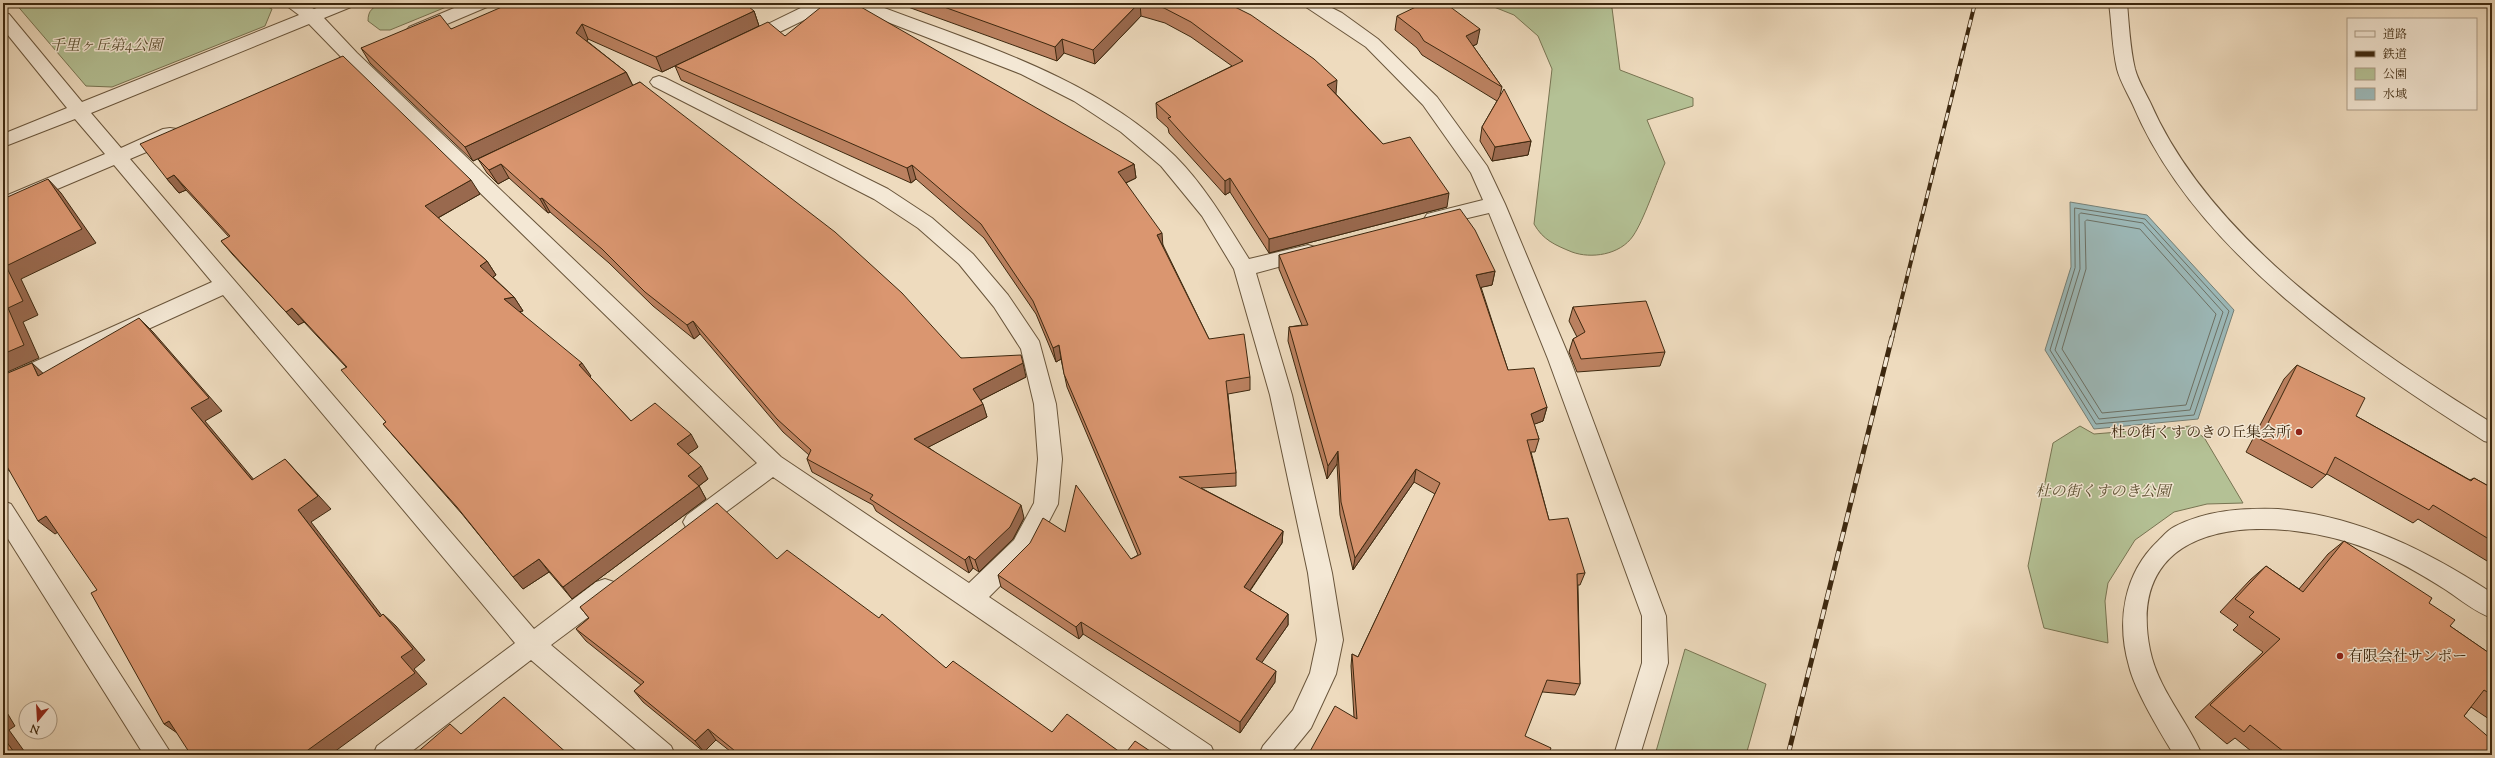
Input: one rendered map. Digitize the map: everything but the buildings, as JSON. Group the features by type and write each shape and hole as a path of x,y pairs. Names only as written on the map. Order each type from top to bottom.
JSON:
{"street":[{"path":"292,3 312,16 351,57 477,168 773,464 972,597 1202,755"},
{"path":"3,141 345,3"},
{"path":"402,36 481,3"},
{"path":"731,48 825,3"},
{"path":"855,3 1027,70 1081,97 1128,128 1168,161 1204,205 1244,268 1281,395 1320,573 1330,640 1323,674 1302,719 1272,755"},
{"path":"1309,3 1336,17 1372,43 1430,101 1480,171 1495,204 1559,359 1654,616 1655,663 1627,755"},
{"path":"2118,3 2120,52 2133,92 2162,147 2196,196 2231,235 2274,277 2323,319 2398,374 2492,434"},
{"path":"5,23 532,645 662,755"},
{"path":"681,72 652,86 881,194 925,223 966,259 991,289 1031,347 1045,404 1050,459 1046,504 1023,547 972,597"},
{"path":"3,205 184,128"},
{"path":"1419,223 1495,204"},
{"path":"1244,268 1328,247"},
{"path":"3,386 226,284"},
{"path":"678,535 773,464"},
{"path":"3,511 159,755"},
{"path":"2189,755 2141,665 2135,621 2138,594 2148,568 2164,550 2183,535 2220,523 2260,517 2333,527 2394,547 2432,567 2492,607"},
{"path":"386,755 621,578"}],"green space":[{"name":"千里ヶ丘第4公園","path":"15,3 260,3 272,9 265,26 112,87 86,86"},
{"path":"383,3 456,3 390,30 380,30 368,21 368,17 372,9"},
{"path":"1484,3 1598,3 1612,8 1620,70 1693,98 1693,106 1647,120 1665,163 1646,211 1637,229 1633,236 1621,248 1605,254 1596,255 1572,252 1545,238 1534,224 1552,69 1538,36 1514,15"},
{"name":"杜の街くすのき公園","path":"2080,426 2094,434 2191,426 2205,439 2243,503 2207,504 2174,512 2135,540 2108,583 2105,601 2108,643 2044,628 2028,566 2053,443"},
{"path":"1685,649 1766,684 1746,755 1655,755"}],"water":[{"path":"2070,202 2147,215 2234,310 2198,419 2094,429 2045,350 2071,267"}],"railway":[{"path":"1892,338 1975,3"},
{"path":"1788,755 1892,337"}],"place":[{"name":"杜の街くすのきの丘集会所","path":"2299,432"},
{"name":"有限会社サンポー","path":"2340,656"}]}
